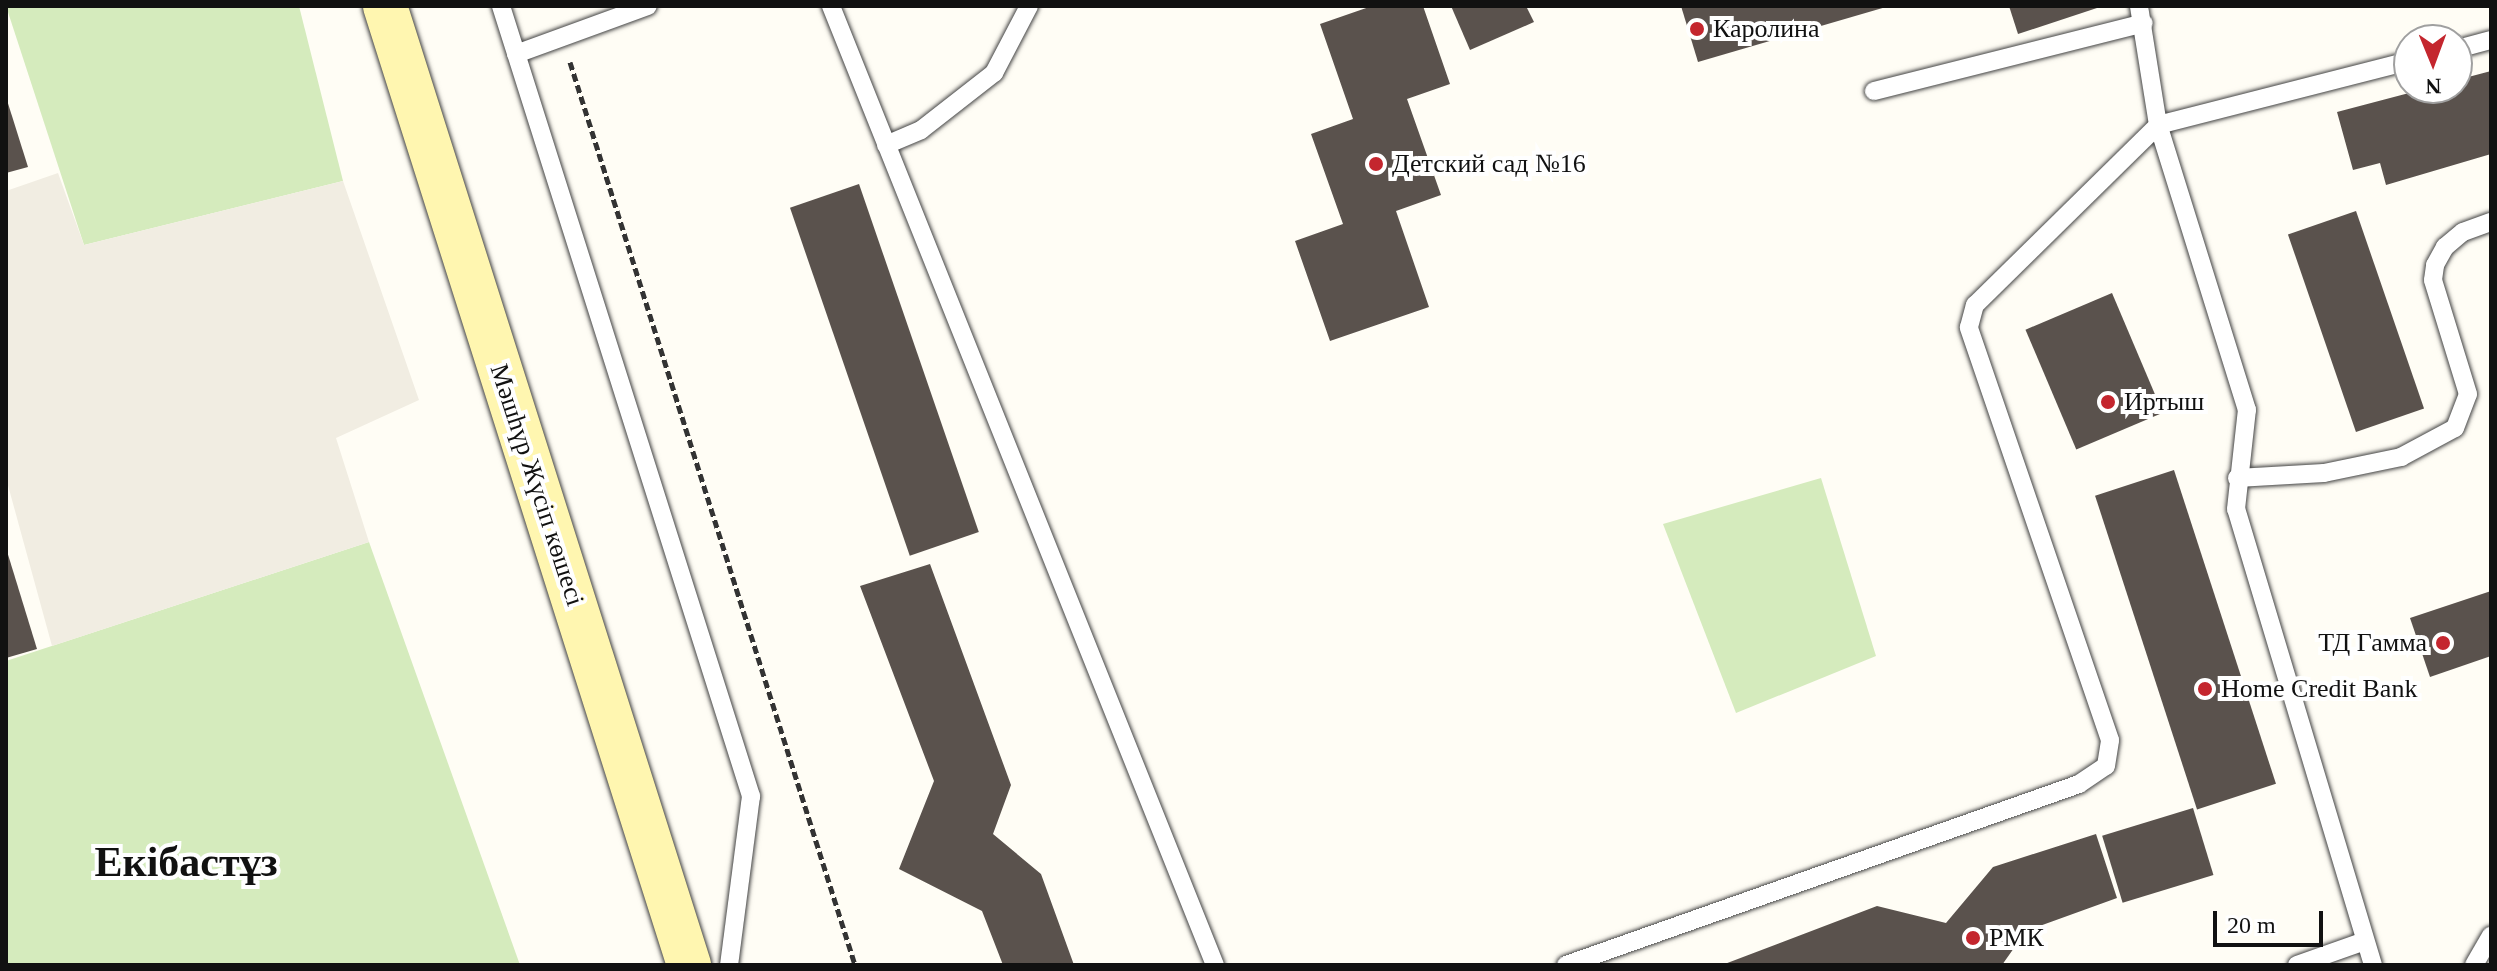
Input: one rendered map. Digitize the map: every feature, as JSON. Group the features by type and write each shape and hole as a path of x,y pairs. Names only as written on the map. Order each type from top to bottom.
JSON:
{"main road":[{"name":"Мәшһүр Жүсіп көшесі","path":"385,6 693,963"}],"lane":[{"path":"501,6 751,796 693,963"},
{"path":"831,6 1215,965"},
{"path":"886,145 921,130 994,73 1029,6"},
{"path":"516,54 636,8"},
{"path":"1874,91 2141,14 2158,125 2247,410 2237,478 2236,509 2373,965"},
{"path":"1566,965 2079,784 2106,766 2110,740 1969,327 1975,305 2158,125 2393,65"},
{"path":"2237,478 2324,473 2401,457 2455,428 2468,394 2433,280 2435,265 2445,247 2463,232 2491,222"},
{"path":"2474,965 2491,936"},
{"path":"2297,965 2365,941"}],"path":[{"path":"562,37 855,965"}],"green space":[{"path":"6,6 299,6 343,181 84,245"},
{"path":"1821,478 1876,656 1736,713 1663,524"},
{"path":"369,542 520,965 6,965 6,661"}],"shaded area":[{"path":"58,173 84,245 343,181 419,400 336,438 369,542 52,646 6,478 6,191"}],"building":[{"name":"Детский сад №16","path":"1372,6 1423,6 1450,84 1407,99 1441,195 1396,211 1429,307 1330,341 1295,241 1343,224 1311,134 1353,119 1320,24"},
{"path":"1451,6 1526,6 1534,22 1470,50"},
{"path":"1681,6 1886,6 1886,7 1698,62"},
{"path":"2009,6 2100,6 2100,7 2018,34"},
{"path":"2491,71 2491,154 2386,185 2380,163 2353,170 2337,112 2393,97 2393,104 2473,104 2473,76"},
{"path":"6,97 28,167 6,173"},
{"path":"859,184 979,532 910,556 790,208"},
{"path":"2356,211 2424,409 2356,432 2288,234"},
{"path":"2112,293 2163,413 2076,449 2025,330"},
{"path":"2174,470 2276,784 2197,809 2095,496"},
{"path":"6,548 37,649 6,658"},
{"path":"930,564 1011,785 993,834 1041,874 1074,965 1003,965 982,911 899,869 934,781 860,586"},
{"path":"2491,591 2491,656 2430,677 2410,618"},
{"path":"2193,808 2213,875 2123,903 2102,836"},
{"path":"2096,834 2117,898 2026,931 2002,965 1722,965 1877,906 1946,923 1993,867"}],"place":[{"name":"Каролина","path":"1697,29"},
{"name":"Детский сад №16","path":"1376,164"},
{"name":"Иртыш","path":"2108,402"},
{"name":"ТД Гамма","path":"2443,643"},
{"name":"Home Credit Bank","path":"2205,689"},
{"name":"РМК","path":"1973,938"}],"district":[{"name":"Екібастұз","path":"186,862"}]}
